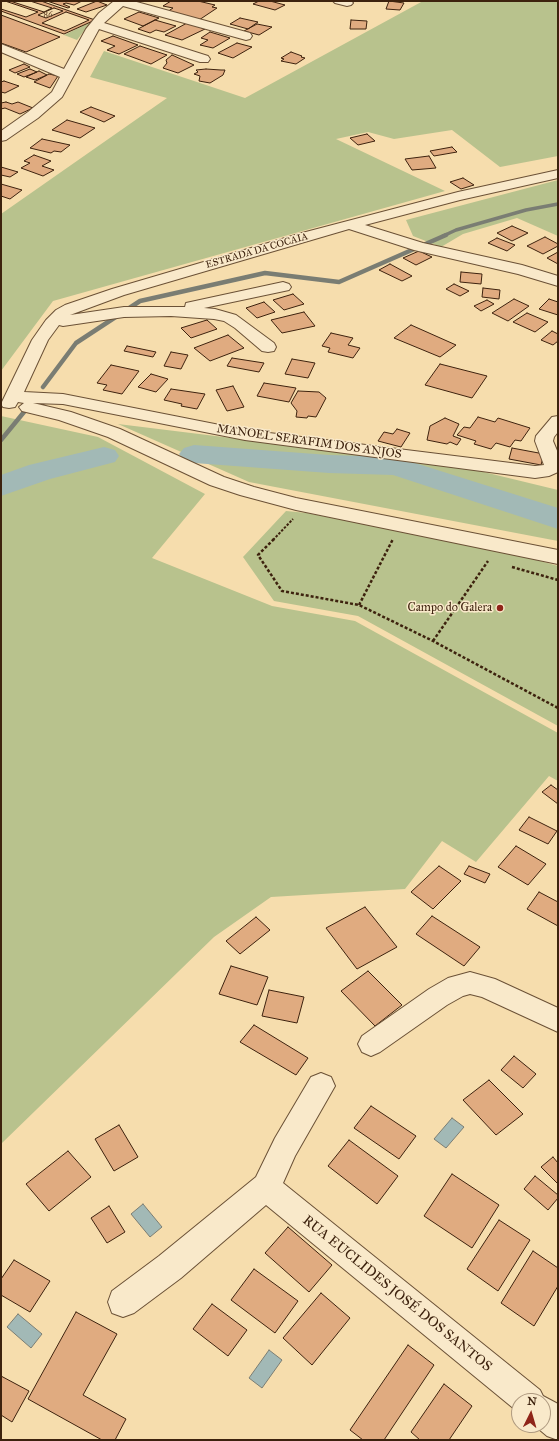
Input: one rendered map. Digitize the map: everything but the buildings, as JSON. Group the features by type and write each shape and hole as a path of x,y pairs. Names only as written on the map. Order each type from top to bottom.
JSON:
{"street":[{"path":"1,137 33,115 57,94 96,24 121,1 246,36"},
{"path":"96,24 204,59"},
{"path":"1,48 67,75"},
{"name":"ESTRADA DA COCAIA","path":"8,400 40,340 52,323 62,313 88,301 307,236 350,226 458,196 558,174"},
{"path":"350,226 419,247 498,264 558,281"},
{"path":"171,311 283,287"},
{"path":"52,323 124,312 171,311 215,314 230,318 268,347"},
{"path":"8,400 59,414 114,433 217,481 247,491 296,504 553,557"},
{"name":"MANOEL SERAFIM DOS ANJOS","path":"8,400 71,400 252,436 535,472 548,470 553,467 553,462 544,441 545,436 558,421"},
{"path":"371,1044 438,997 457,986 470,983 486,987 558,1020"},
{"path":"124,1302 170,1267 266,1187 321,1086"},
{"name":"RUA EUCLIDES JOSÉ DOS SANTOS","path":"266,1187 519,1393"}],"path":[{"path":"295,516 258,555 282,591 359,606 433,640 558,708"},
{"path":"359,606 396,533"},
{"path":"433,640 488,561 481,558"},
{"path":"511,566 558,580"}],"green space":[{"path":"423,1 558,1 558,156 500,167 452,130 394,139 368,132 336,139 445,191 53,301 1,371 1,214 167,98 90,77 104,51 245,98"},
{"path":"91,22 77,40 64,35"},
{"path":"558,180 558,236 517,218 463,234 441,247 413,236 406,220"},
{"path":"1,416 98,437 205,494 152,558 272,606 355,621 558,733 558,781 549,776 476,862 442,841 405,889 271,897 214,937 1,1144"},
{"path":"118,424 459,466 558,490 558,541 249,482"},
{"path":"286,511 307,513 513,553 558,566 558,726 358,616 274,601 243,557"}],"water":[{"path":"452,1118 464,1127 446,1148 434,1139"},
{"path":"143,1204 162,1227 150,1237 131,1214"},
{"path":"18,1314 42,1334 31,1348 7,1327"},
{"path":"269,1350 282,1360 262,1388 249,1378"}],"waterway":[{"path":"443,236 456,230 526,210 558,204"},
{"path":"43,387 76,343 140,301 265,273 339,282 446,235"},
{"path":"1,440 24,412"},
{"path":"194,454 329,464 396,466 558,519"},
{"path":"1,486 40,472 104,456"}],"place":[{"name":"Campo do Galera","path":"500,608"}]}
